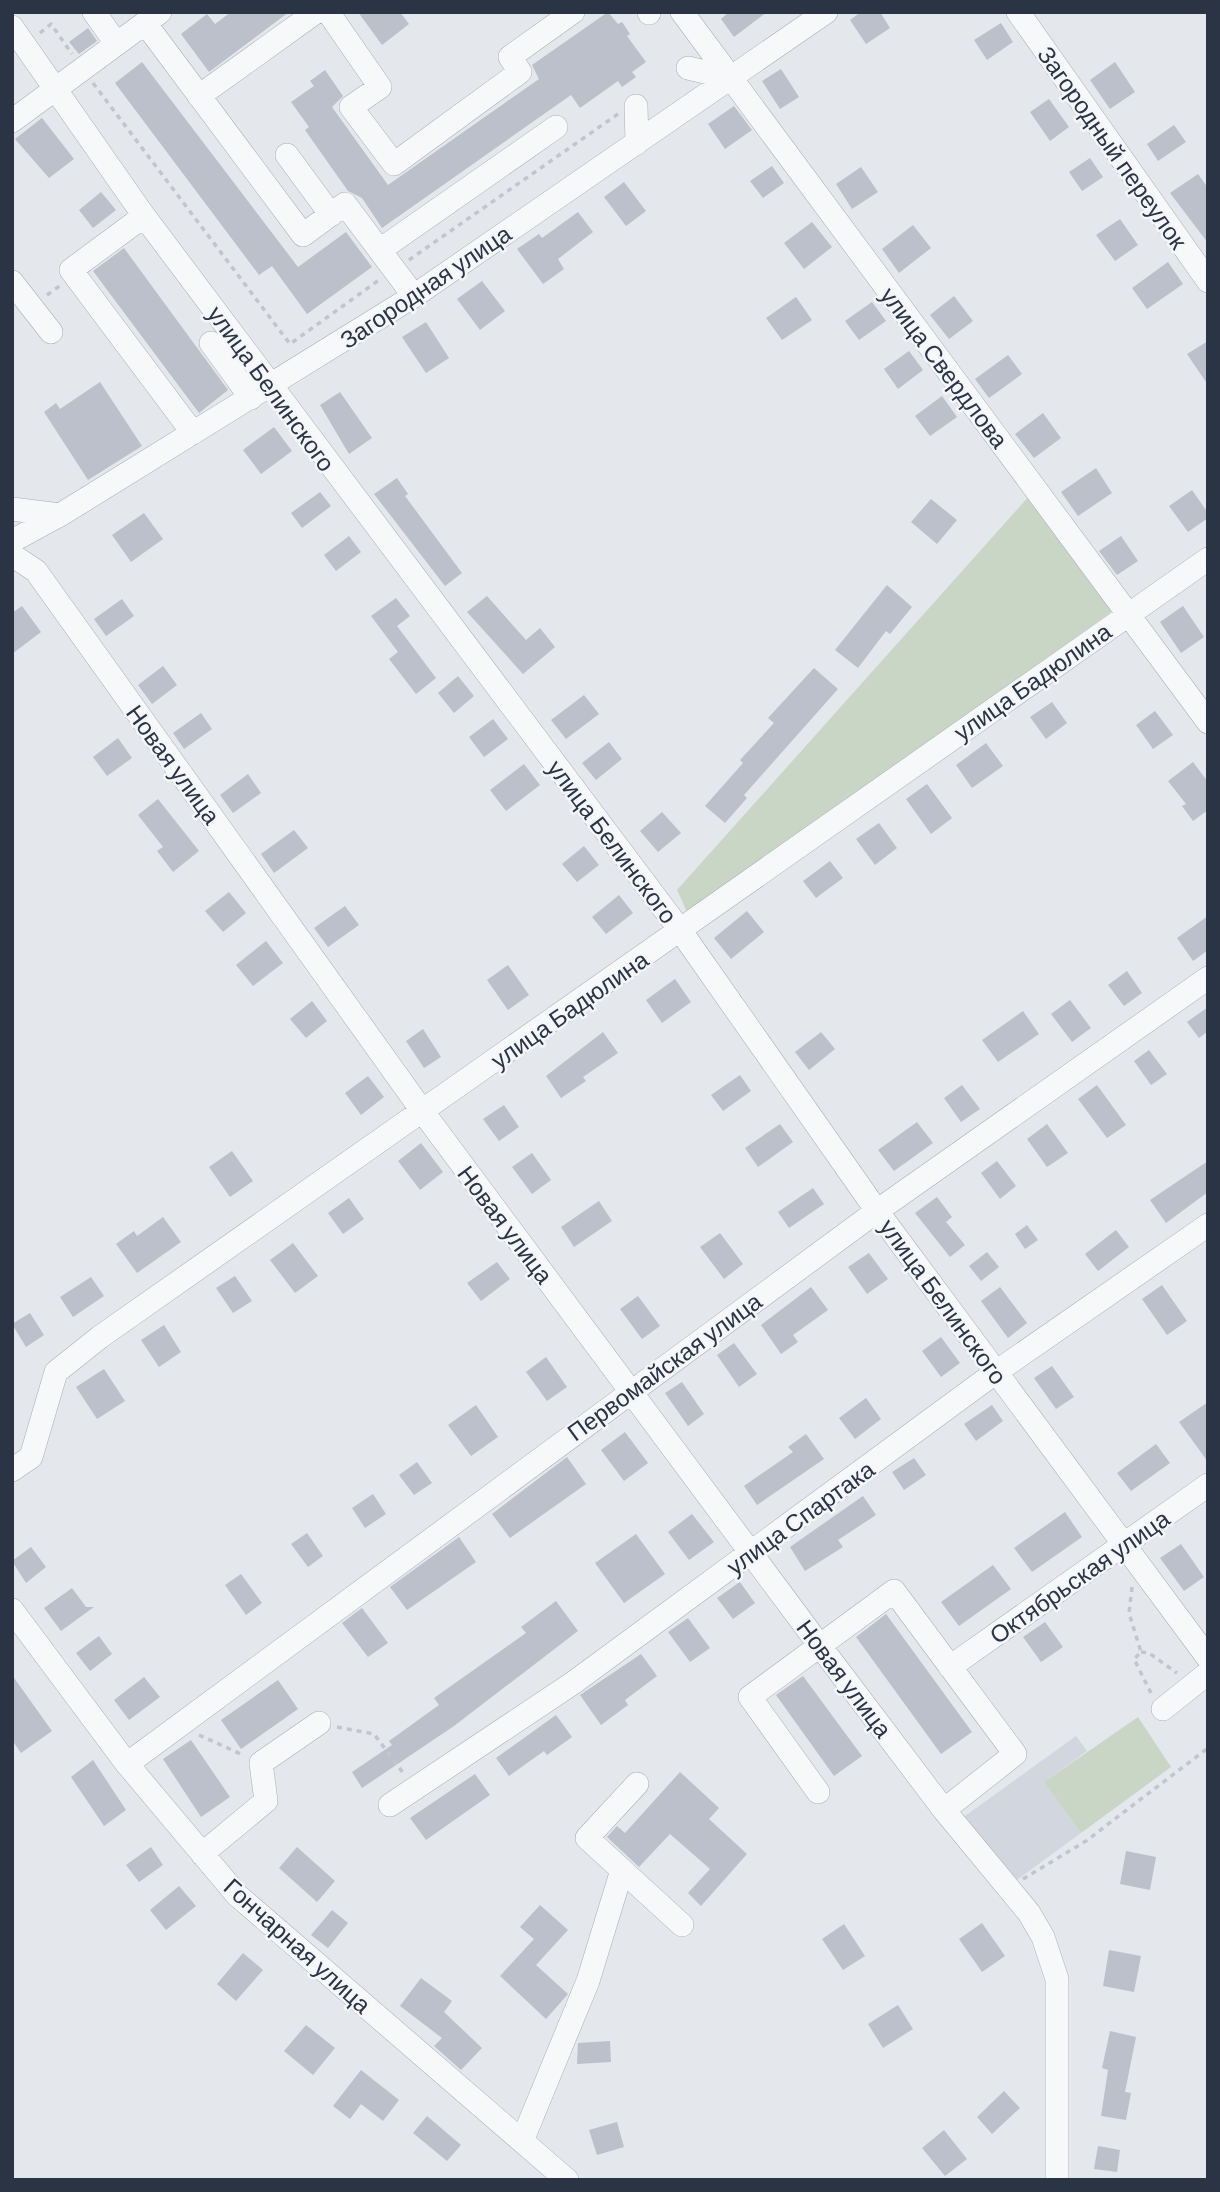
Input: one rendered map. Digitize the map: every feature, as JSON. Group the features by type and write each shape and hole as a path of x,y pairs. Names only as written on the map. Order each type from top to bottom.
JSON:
{"street":[{"path":"94,12 116,43"},
{"path":"199,96 316,12"},
{"path":"328,12 380,87 351,107 394,164 520,72 510,57 573,12"},
{"name":"улица Свердлова","path":"682,12 1208,722"},
{"name":"Загородная улица","path":"12,541 60,515 414,296 826,12"},
{"name":"Загородный переулок","path":"1018,12 1208,281"},
{"path":"12,121 152,18 199,96 303,235 345,204 414,296"},
{"name":"улица Белинского","path":"12,27 144,216 260,392 680,930 877,1211 1208,1658"},
{"path":"688,68 731,78"},
{"path":"636,106 637,142"},
{"path":"380,250 556,127"},
{"path":"287,155 331,215"},
{"path":"144,216 71,270 193,433"},
{"path":"12,282 51,332"},
{"path":"211,343 260,392"},
{"path":"12,509 60,515"},
{"name":"Новая улица","path":"12,555 36,570 423,1112 944,1810 1029,1913 1043,1937 1057,1979 1057,2180"},
{"name":"улица Бадюлина","path":"12,1470 31,1457 56,1372 1208,559"},
{"name":"Первомайская улица","path":"127,1764 877,1211 1208,978"},
{"name":"улица Спартака","path":"390,1805 413,1787 573,1683 996,1372 1208,1225"},
{"name":"Октябрьская улица","path":"950,1667 1208,1485"},
{"path":"818,1792 750,1697 894,1591 1014,1754 944,1810"},
{"name":"Гончарная улица","path":"12,1611 127,1764 237,1895 566,2180"},
{"path":"1163,1709 1201,1679"},
{"path":"202,1854 266,1801 261,1763 319,1723"},
{"path":"637,1784 587,1839 682,1925"},
{"path":"522,2141 588,1982 622,1870"}],"path":[{"path":"32,307 75,275"},
{"path":"1140,1567 1132,1585 1129,1613 1141,1652"},
{"path":"1141,1652 1149,1653 1201,1679"},
{"path":"1141,1652 1134,1659 1152,1696 1163,1709"},
{"path":"319,1723 374,1734 413,1787"},
{"path":"177,1726 261,1763"},
{"path":"1007,1889 1086,1841 1208,1748"}],"shaded area":[{"path":"1076,1736 1087,1751 1044,1782 1081,1833 1014,1882 965,1816"}],"green space":[{"path":"1031,494 1114,610 688,914 677,890"},
{"path":"1138,1717 1171,1767 1081,1833 1044,1782"}],"building":[{"path":"231,12 289,12 209,72 181,34 207,14 215,24"},
{"path":"358,12 400,12 409,24 382,45"},
{"path":"608,12 618,24 622,22 630,34 627,36 646,62 632,72 636,77 622,87 618,81 580,108 571,95 382,228 362,198 348,191 305,130 309,127 291,102 314,86 310,81 325,70 343,96 332,107 388,185 539,79 532,65"},
{"path":"729,12 767,12 734,37 721,19"},
{"path":"861,12 880,12 890,28 866,44 850,20"},
{"path":"1001,23 1013,42 987,60 974,40"},
{"path":"88,28 97,41 79,54 69,42"},
{"path":"142,62 298,267 346,232 372,267 307,314 272,266 259,275 115,83"},
{"path":"1115,62 1135,92 1110,109 1090,80"},
{"path":"781,69 799,97 780,109 762,81"},
{"path":"1049,99 1069,127 1050,141 1030,112"},
{"path":"734,106 752,130 725,149 708,124"},
{"path":"42,118 74,159 49,178 15,139"},
{"path":"1174,125 1186,142 1158,161 1147,144"},
{"path":"1090,158 1103,177 1082,191 1069,172"},
{"path":"772,166 784,183 763,198 750,181"},
{"path":"861,167 878,192 852,209 836,184"},
{"path":"1198,174 1208,188 1208,243 1170,193"},
{"path":"624,182 646,211 626,226 604,197"},
{"path":"101,192 116,210 93,228 79,210"},
{"path":"578,212 593,232 558,259 564,269 543,284 517,249 539,234 542,238"},
{"path":"1120,219 1138,245 1115,261 1096,235"},
{"path":"812,222 832,247 804,269 784,243"},
{"path":"913,225 931,248 899,273 882,249"},
{"path":"124,248 228,390 199,413 93,271"},
{"path":"1168,262 1183,284 1147,309 1132,288"},
{"path":"482,281 505,311 480,330 457,299"},
{"path":"954,296 973,321 949,339 930,315"},
{"path":"796,297 812,320 782,340 766,318"},
{"path":"872,302 886,321 859,340 845,321"},
{"path":"426,322 449,358 426,373 402,337"},
{"path":"1208,341 1208,385 1187,354"},
{"path":"909,351 923,370 898,389 884,369"},
{"path":"1008,355 1022,374 989,398 975,379"},
{"path":"100,382 142,446 88,480 44,412 56,403 60,409"},
{"path":"340,392 372,438 349,454 320,405"},
{"path":"942,396 957,417 930,436 915,416"},
{"path":"1043,413 1061,438 1034,458 1015,434"},
{"path":"274,427 292,451 261,474 243,450"},
{"path":"1096,468 1112,493 1078,516 1061,492"},
{"path":"397,478 408,494 405,496 462,573 445,586 374,494"},
{"path":"1192,490 1208,513 1208,518 1188,532 1169,506"},
{"path":"320,492 331,506 302,528 291,513"},
{"path":"931,499 957,520 937,544 911,522"},
{"path":"144,513 163,539 131,562 112,535"},
{"path":"349,536 361,552 336,571 324,555"},
{"path":"1121,536 1138,561 1117,575 1099,551"},
{"path":"887,585 912,607 890,634 886,631 858,668 835,650"},
{"path":"487,596 526,640 540,628 555,647 523,674 467,612"},
{"path":"396,598 410,616 397,626 436,678 416,694 389,659 398,652 371,616"},
{"path":"122,599 134,616 106,636 94,619"},
{"path":"22,606 41,632 12,654 12,613"},
{"path":"1183,606 1204,637 1181,653 1160,622"},
{"path":"163,666 177,685 152,704 138,685"},
{"path":"814,668 838,689 744,795 747,798 725,823 705,806 743,763 740,760 774,723 768,718"},
{"path":"458,676 474,696 454,713 438,693"},
{"path":"584,695 599,714 566,739 551,720"},
{"path":"1052,702 1067,723 1046,739 1030,717"},
{"path":"1155,711 1173,735 1153,749 1136,725"},
{"path":"201,713 212,729 184,749 173,733"},
{"path":"493,719 508,739 484,757 469,737"},
{"path":"118,738 132,758 107,776 93,757"},
{"path":"609,742 622,759 596,780 582,763"},
{"path":"986,743 1003,766 972,788 956,765"},
{"path":"1193,762 1208,782 1208,810 1193,821 1182,806 1186,804 1168,781"},
{"path":"524,764 540,785 506,811 490,790"},
{"path":"248,774 261,793 233,813 220,795"},
{"path":"927,784 952,818 931,834 906,799"},
{"path":"158,799 199,851 173,872 157,851 163,847 138,815"},
{"path":"662,812 681,833 658,852 640,831"},
{"path":"879,823 897,848 875,865 856,839"},
{"path":"294,830 308,848 274,873 261,854"},
{"path":"584,846 599,865 577,882 562,864"},
{"path":"830,861 843,878 816,898 803,881"},
{"path":"229,892 246,913 223,932 205,911"},
{"path":"619,895 633,913 606,934 592,917"},
{"path":"345,906 359,925 328,947 314,928"},
{"path":"747,911 764,932 731,959 714,938"},
{"path":"1208,916 1208,950 1193,961 1177,938"},
{"path":"266,941 283,963 253,986 236,965"},
{"path":"508,965 529,995 508,1010 487,980"},
{"path":"1127,971 1142,993 1124,1006 1108,985"},
{"path":"675,979 691,1002 662,1023 646,1000"},
{"path":"1070,1000 1091,1028 1072,1042 1051,1014"},
{"path":"312,1001 327,1021 306,1038 290,1019"},
{"path":"1208,1007 1208,1031 1199,1038 1187,1022"},
{"path":"1023,1011 1039,1034 998,1062 982,1040"},
{"path":"423,1029 441,1057 424,1068 406,1041"},
{"path":"603,1032 618,1053 583,1077 586,1081 561,1098 546,1076"},
{"path":"821,1032 835,1049 809,1070 795,1052"},
{"path":"1149,1050 1167,1074 1151,1085 1134,1061"},
{"path":"740,1075 751,1091 723,1111 711,1095"},
{"path":"368,1076 384,1097 361,1115 345,1093"},
{"path":"962,1085 980,1109 961,1122 944,1098"},
{"path":"1097,1085 1126,1125 1107,1138 1078,1099"},
{"path":"504,1105 519,1127 499,1141 483,1119"},
{"path":"917,1122 933,1143 894,1171 878,1150"},
{"path":"780,1124 793,1142 758,1167 745,1148"},
{"path":"1047,1124 1068,1153 1047,1167 1027,1139"},
{"path":"421,1143 443,1172 420,1190 398,1161"},
{"path":"232,1151 253,1181 230,1197 209,1167"},
{"path":"532,1153 551,1180 532,1194 512,1167"},
{"path":"997,1161 1016,1186 1000,1199 981,1173"},
{"path":"1208,1161 1208,1192 1166,1223 1150,1200"},
{"path":"813,1188 824,1204 789,1228 778,1212"},
{"path":"937,1197 952,1217 946,1222 965,1245 950,1257 915,1213"},
{"path":"349,1198 364,1219 343,1234 328,1213"},
{"path":"599,1201 612,1221 574,1247 561,1227"},
{"path":"163,1217 181,1242 137,1273 116,1244 134,1231 137,1236"},
{"path":"1027,1225 1038,1240 1025,1249 1015,1234"},
{"path":"1116,1230 1129,1247 1098,1271 1085,1254"},
{"path":"720,1233 743,1264 724,1279 700,1247"},
{"path":"293,1243 318,1276 295,1293 270,1260"},
{"path":"987,1252 999,1267 981,1281 969,1266"},
{"path":"869,1253 888,1279 867,1294 848,1267"},
{"path":"497,1262 510,1279 481,1301 467,1283"},
{"path":"235,1276 252,1301 233,1313 216,1288"},
{"path":"91,1277 104,1296 73,1317 60,1297"},
{"path":"1162,1285 1187,1321 1167,1335 1142,1299"},
{"path":"811,1287 828,1310 793,1335 798,1342 781,1354 761,1325"},
{"path":"1000,1287 1027,1323 1008,1338 981,1301"},
{"path":"638,1296 660,1326 642,1339 620,1309"},
{"path":"30,1313 44,1335 26,1347 12,1324"},
{"path":"164,1325 181,1352 159,1367 141,1340"},
{"path":"941,1337 960,1363 941,1377 922,1351"},
{"path":"734,1343 757,1374 739,1387 717,1355"},
{"path":"546,1357 567,1387 547,1401 526,1372"},
{"path":"1052,1366 1074,1397 1056,1409 1034,1378"},
{"path":"104,1369 125,1401 97,1419 76,1387"},
{"path":"682,1382 704,1414 688,1426 665,1393"},
{"path":"866,1398 881,1419 855,1439 839,1418"},
{"path":"1208,1402 1208,1462 1179,1422"},
{"path":"476,1405 498,1437 471,1456 448,1425"},
{"path":"992,1405 1003,1421 976,1441 964,1424"},
{"path":"625,1432 648,1463 624,1481 601,1450"},
{"path":"806,1434 824,1459 757,1505 744,1486 793,1452 788,1447"},
{"path":"1156,1444 1170,1463 1131,1491 1117,1473"},
{"path":"567,1457 586,1484 510,1538 492,1514"},
{"path":"914,1458 926,1475 904,1490 892,1472"},
{"path":"417,1462 432,1483 414,1495 399,1475"},
{"path":"373,1494 386,1514 365,1528 352,1508"},
{"path":"863,1496 876,1515 838,1540 843,1547 805,1571 790,1547"},
{"path":"1065,1512 1082,1537 1032,1572 1014,1548"},
{"path":"692,1514 714,1542 689,1560 668,1532"},
{"path":"307,1533 323,1556 308,1567 291,1544"},
{"path":"636,1534 665,1574 624,1603 595,1563"},
{"path":"459,1537 476,1562 407,1610 390,1587"},
{"path":"1181,1544 1204,1577 1184,1591 1160,1558"},
{"path":"31,1547 46,1567 26,1583 12,1561"},
{"path":"993,1565 1011,1589 959,1626 941,1602"},
{"path":"241,1574 262,1603 246,1615 225,1585"},
{"path":"740,1582 755,1603 733,1619 717,1598"},
{"path":"72,1588 86,1607 94,1607 61,1631 44,1608"},
{"path":"556,1601 578,1631 454,1726 362,1788 352,1772 392,1745 389,1741 439,1705 434,1698 526,1633 521,1627"},
{"path":"362,1608 388,1643 368,1657 342,1623"},
{"path":"886,1614 972,1732 941,1754 856,1637"},
{"path":"688,1618 710,1648 690,1662 668,1632"},
{"path":"1045,1622 1063,1647 1041,1662 1023,1637"},
{"path":"99,1636 112,1654 90,1671 76,1653"},
{"path":"641,1654 657,1676 625,1700 628,1705 601,1725 580,1695"},
{"path":"12,1675 52,1731 21,1753 12,1740"},
{"path":"803,1676 862,1756 834,1776 776,1695"},
{"path":"144,1677 160,1697 129,1720 114,1700"},
{"path":"278,1680 298,1709 241,1749 221,1720"},
{"path":"556,1715 572,1737 547,1755 544,1751 509,1776 496,1758"},
{"path":"191,1740 230,1797 201,1817 163,1759"},
{"path":"93,1760 126,1810 104,1826 71,1777"},
{"path":"680,1772 719,1808 709,1819 747,1854 701,1906 688,1893 710,1869 670,1834 639,1867 607,1837 617,1826 625,1833"},
{"path":"475,1774 490,1795 426,1840 410,1818"},
{"path":"151,1847 163,1865 139,1882 126,1865"},
{"path":"297,1847 335,1881 317,1902 279,1868"},
{"path":"1126,1851 1156,1857 1150,1890 1120,1884"},
{"path":"179,1886 196,1906 166,1930 150,1910"},
{"path":"540,1905 568,1930 536,1965 568,1994 546,2019 500,1976 534,1939 520,1927"},
{"path":"332,1910 348,1923 328,1948 311,1935"},
{"path":"982,1923 1005,1956 982,1972 959,1939"},
{"path":"844,1924 865,1956 843,1970 822,1939"},
{"path":"1109,1950 1141,1956 1134,1992 1103,1986"},
{"path":"243,1953 263,1970 236,2001 217,1984"},
{"path":"421,1978 452,2001 444,2012 482,2048 461,2070 434,2046 442,2038 400,2006"},
{"path":"898,2005 913,2029 883,2048 868,2024"},
{"path":"306,2025 335,2048 313,2075 284,2051"},
{"path":"1110,2031 1136,2037 1125,2092 1131,2093 1126,2120 1101,2116 1108,2070 1102,2068"},
{"path":"610,2041 611,2062 577,2064 578,2043"},
{"path":"361,2070 399,2100 383,2121 361,2104 350,2119 333,2106"},
{"path":"1004,2091 1020,2108 992,2134 977,2117"},
{"path":"427,2116 461,2145 447,2161 413,2133"},
{"path":"617,2122 624,2147 597,2155 589,2130"},
{"path":"944,2130 967,2159 945,2176 922,2148"},
{"path":"1098,2146 1120,2150 1117,2172 1094,2169"}]}
